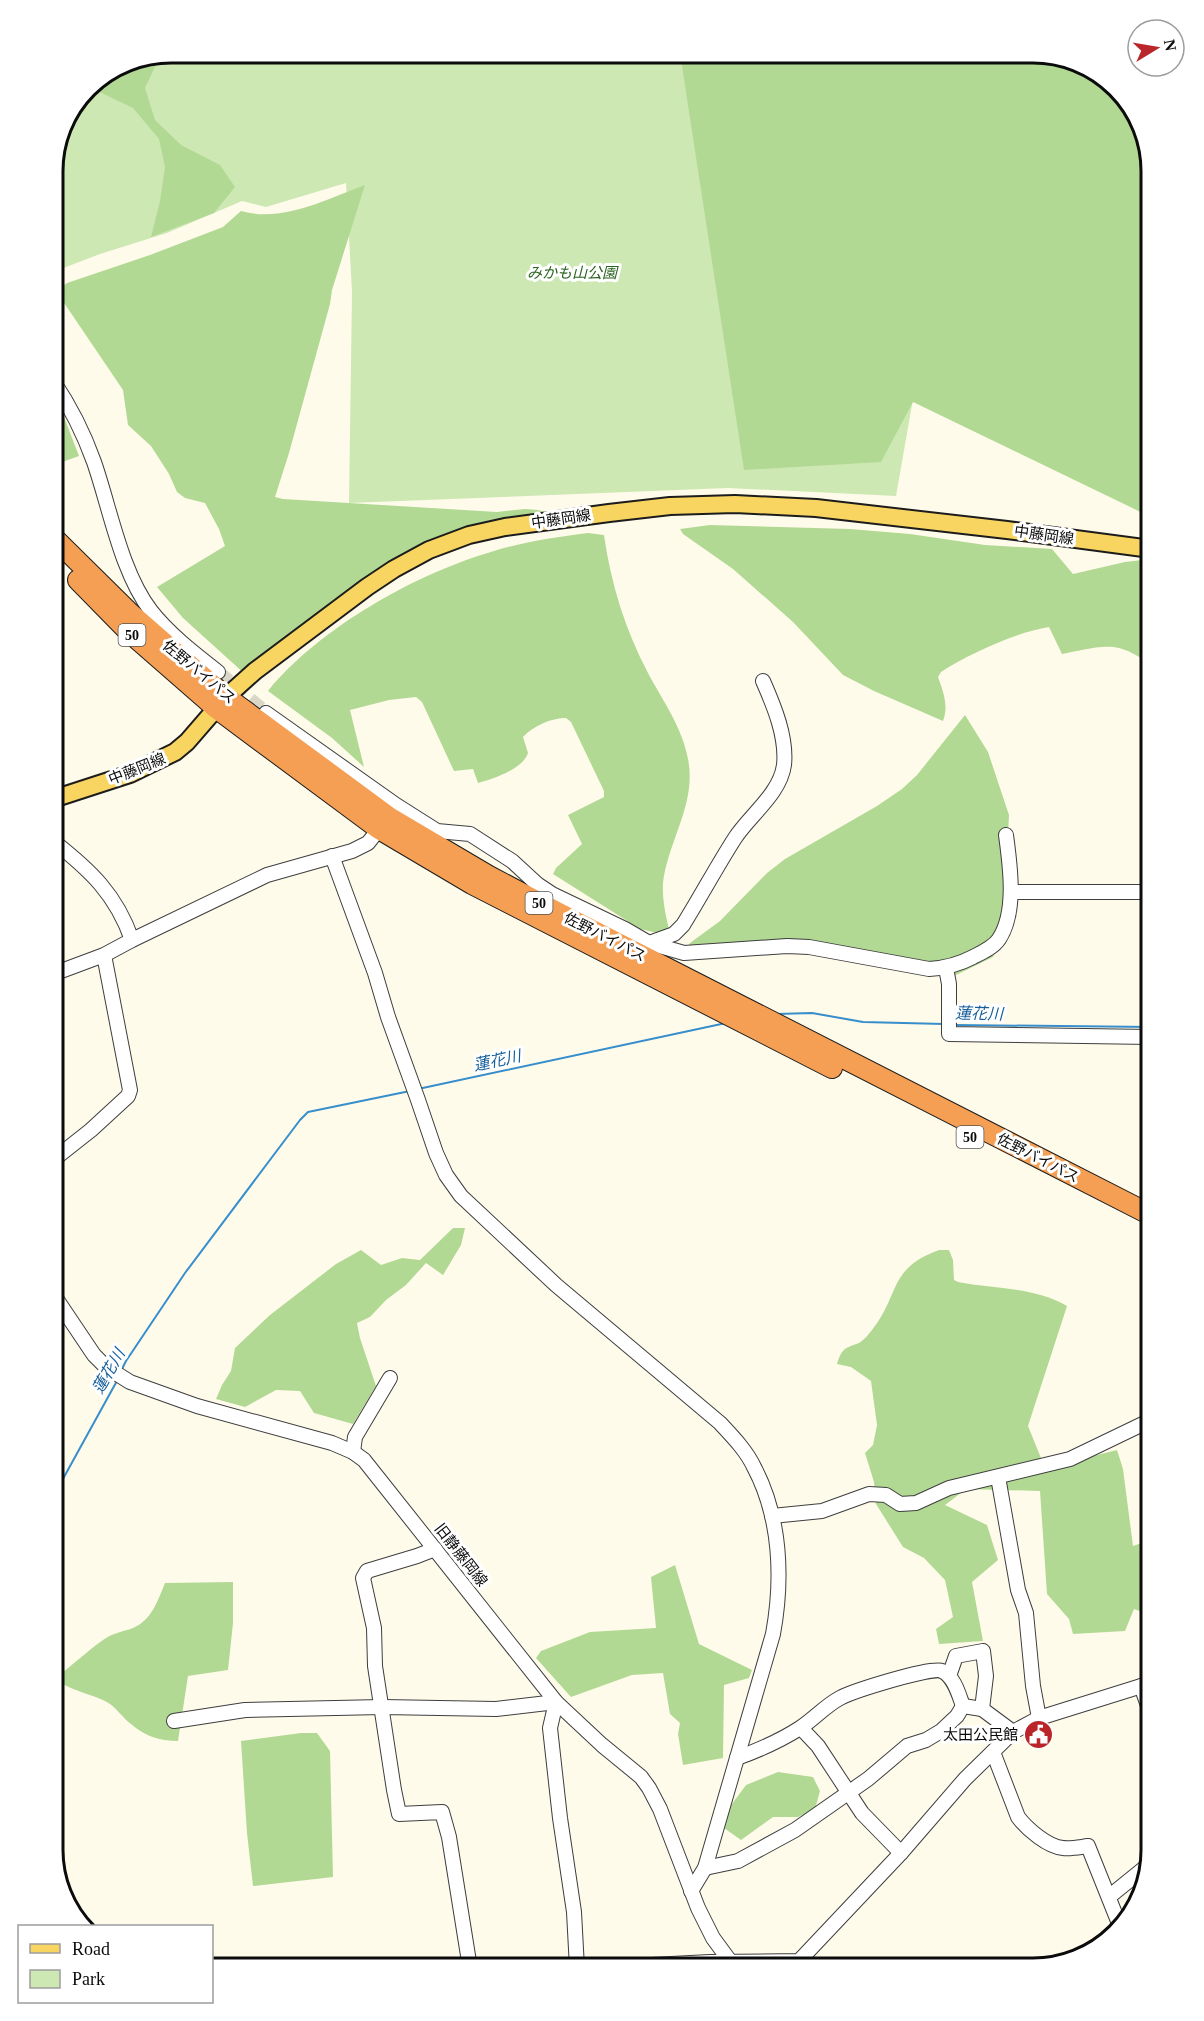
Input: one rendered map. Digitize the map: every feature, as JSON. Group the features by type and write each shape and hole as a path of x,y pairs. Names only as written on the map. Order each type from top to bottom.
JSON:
{"highway":[{"name":"佐野バイパス","path":"63,547 221,703"},
{"name":"佐野バイパス","path":"63,565 129,633 221,703 388,817 489,876 555,911 1141,1209"},
{"name":"佐野バイパス","path":"388,817 472,884 678,991 1141,1223"}],"main road":[{"name":"中藤岡線","path":"63,796 130,774 165,758 187,742 221,703 255,671 394,569 429,550 459,539 505,527 670,506 778,505 973,526 1141,548"}],"street":[{"path":"63,398 79,426 94,460 129,571 141,597 152,612 190,650 218,672"},
{"path":"649,943 674,934 683,925 735,838 773,791 783,771 784,750 778,719 763,681"},
{"path":"266,713 388,817 437,831 470,834 512,861 537,884 552,894 649,943 684,953 787,946 808,947 929,969 946,968 984,952 999,940 1009,910 1011,892 1006,835"},
{"path":"63,970 104,955 267,875 352,851 368,843 388,817"},
{"path":"63,849 86,867 104,887 124,919 132,940"},
{"path":"332,856 375,973 436,1154 446,1175 461,1196 556,1285 720,1423 754,1466 767,1496 777,1547 778,1606 770,1644 705,1868 691,1891"},
{"path":"1011,892 1141,892"},
{"path":"63,1152 128,1096 130,1090 104,955"},
{"path":"946,968 949,984 949,1034 1141,1037"},
{"name":"旧静藤岡線","path":"63,1309 94,1355 106,1367 130,1382 197,1406 332,1443 353,1452 364,1460 556,1702 602,1745 641,1777 660,1809 705,1924 728,1958"},
{"path":"353,1452 355,1437 390,1378"},
{"path":"772,1516 822,1512 869,1494 886,1495 900,1504 916,1503 949,1488 1070,1459 1141,1425"},
{"path":"998,1477 1018,1590 1026,1613 1033,1686 1039,1718"},
{"path":"435,1549 368,1571 363,1578 374,1628 375,1666 399,1814 442,1812 449,1837 468,1958"},
{"path":"949,1676 956,1656 983,1651 986,1676 982,1709"},
{"path":"737,1758 764,1748 801,1728 829,1705 859,1690 930,1671 944,1671 949,1676 963,1706"},
{"path":"802,1958 901,1852 965,1779 1013,1732 1039,1718 1141,1686"},
{"path":"174,1721 245,1710 382,1707 496,1709 556,1702 550,1728 574,1912 576,1958"},
{"path":"963,1706 982,1709 1013,1732"},
{"path":"705,1868 732,1862 754,1853 795,1830 848,1794 907,1746 926,1740 941,1731 957,1716 963,1706"},
{"path":"801,1728 818,1746 862,1813 901,1852"},
{"path":"993,1752 1018,1817 1025,1826 1056,1846 1064,1848 1088,1846 1117,1917"},
{"path":"1110,1896 1138,1873"}],"green space":[{"name":"みかも山公園","path":"164,63 1040,63 1054,65 1081,74 1093,81 1114,100 1130,123 1139,150 1141,171 1141,512 919,365 896,496 728,488 349,503 352,292 346,183 266,207 242,201 167,233 63,268 63,164 67,143 81,111 100,90 123,74 150,65"},
{"path":"682,63 1040,63 1081,74 1104,90 1123,111 1130,123 1140,157 1141,512 913,402 881,462 744,470"},
{"path":"156,64 145,88 155,120 181,145 220,165 235,187 214,213 151,237 165,167 159,139 133,108 98,92 123,74"},
{"path":"365,185 332,290 289,453 275,497 497,512 525,509 553,514 379,571 295,631 246,675 183,618 157,587 225,546 205,503 185,498 177,492 169,474 151,446 128,425 123,390 63,301 63,286 223,227 241,211 272,214 320,203"},
{"path":"63,415 64,417 79,456 63,462"},
{"path":"710,525 850,529 910,534 985,545 1052,549 1073,574 1141,560 1141,658 1126,650 1112,647 1090,648 1062,654 1049,627 1022,634 979,651 941,672 938,677 945,704 943,721 843,675 793,622 733,569 683,534 680,529"},
{"path":"588,533 604,535 615,589 626,623 648,673 677,725 688,759 689,791 663,883 670,933 662,934 640,929 553,874 556,868 582,844 568,815 604,797 604,791 571,722 566,718 548,721 532,729 523,737 528,753 520,764 507,772 478,783 473,769 454,771 422,702 416,697 389,700 350,710 364,767 332,738 268,691 314,646 342,625 402,588 433,573 494,551 540,540"},
{"path":"965,715 988,752 1009,815 1003,940 993,957 952,977 945,977 818,952 688,946 720,921 767,873 785,859 902,789 917,775"},
{"path":"453,1228 465,1228 461,1245 443,1275 426,1263 406,1285 386,1300 370,1317 357,1323 376,1386 353,1424 314,1413 300,1391 276,1390 245,1407 216,1399 231,1371 235,1348 270,1315 336,1264 361,1250 381,1265 402,1258 420,1260"},
{"path":"939,1250 949,1250 953,1260 954,1280 958,1282 1042,1295 1067,1306 1028,1426 1045,1468 1117,1450 1123,1469 1133,1546 1141,1543 1141,1611 1134,1609 1125,1631 1073,1634 1069,1619 1047,1594 1040,1491 966,1489 945,1505 987,1525 998,1560 972,1582 983,1641 939,1644 936,1629 953,1617 945,1580 924,1558 903,1547 876,1504 874,1482 865,1453 873,1445 877,1425 871,1381 851,1367 837,1364 844,1350 861,1342 872,1330 903,1274 923,1257"},
{"path":"675,1565 699,1644 752,1670 749,1678 724,1685 723,1758 683,1765 678,1734 680,1723 670,1714 663,1673 632,1675 571,1697 536,1658 541,1651 590,1632 656,1628 651,1577"},
{"path":"233,1582 233,1623 228,1670 188,1676 178,1741 158,1739 147,1735 128,1722 110,1704 63,1684 63,1672 91,1649 106,1638 133,1628 145,1620 154,1609 165,1583"},
{"path":"317,1733 330,1751 333,1877 253,1886 241,1741"},
{"path":"778,1772 813,1777 820,1791 815,1809 798,1817 773,1817 741,1840 724,1828 729,1808 746,1785"}],"waterway":[{"name":"蓮花川","path":"776,1014 812,1013 863,1022 944,1024"},
{"name":"蓮花川","path":"418,1089 726,1023"},
{"name":"蓮花川","path":"955,1025 1141,1027"},
{"name":"蓮花川","path":"121,1371 185,1273 308,1112 410,1091"},
{"name":"蓮花川","path":"63,1479 118,1379"}],"tunnel":[{"path":"218,672 266,713"}],"place":[{"name":"太田公民館","path":"1039,1735"}]}
